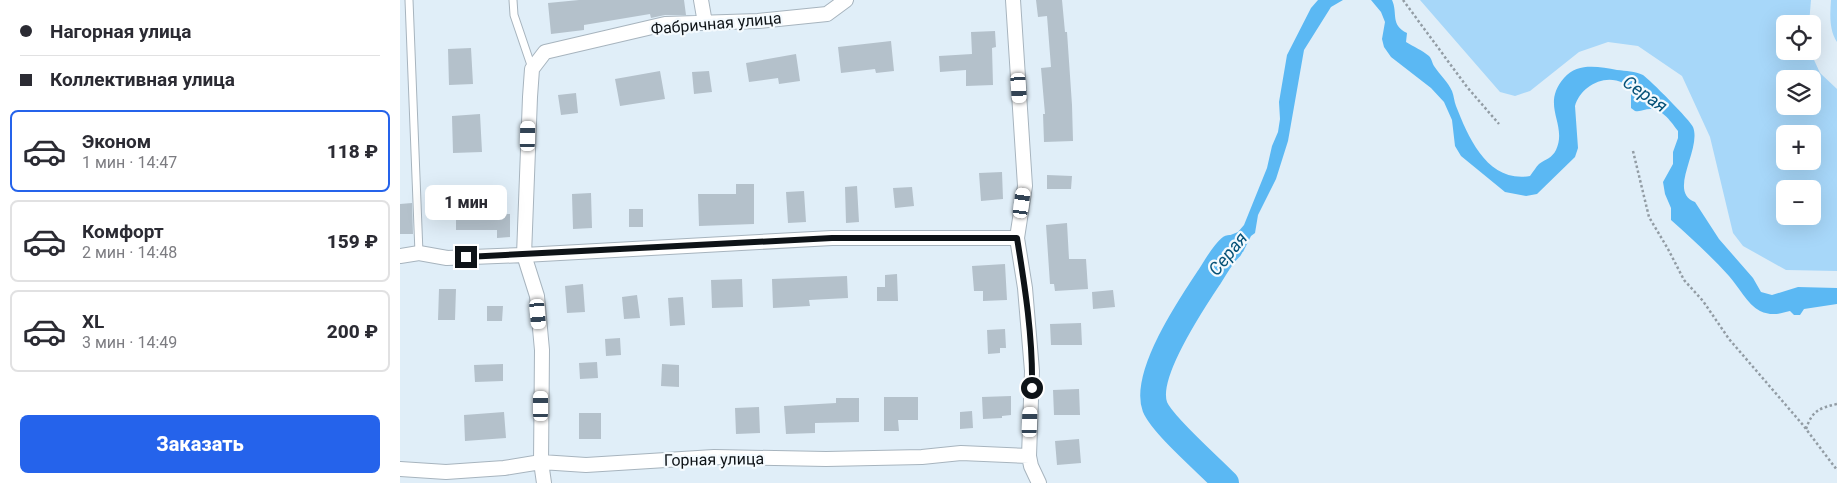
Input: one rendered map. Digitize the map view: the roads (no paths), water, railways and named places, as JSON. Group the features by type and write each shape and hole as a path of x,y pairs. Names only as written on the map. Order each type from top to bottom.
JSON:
{"street":[{"path":"701,0 705,22"},
{"name":"Фабричная улица","path":"532,69 545,52 665,24 758,20 827,14 846,0"},
{"path":"1013,0 1024,186 1017,238 1026,288 1032,371 1029,456 1031,466 1040,483"},
{"path":"532,69 524,255 537,296 542,350 541,462 544,483"},
{"path":"400,256 419,253 446,258 524,255 832,238 1017,238"},
{"name":"Горная улица","path":"400,469 446,472 504,468 541,462 586,465 714,458 874,458 922,457 961,453 1029,456"}],"lane":[{"path":"409,0 419,253"},
{"path":"513,0 514,15 532,69"}],"water":[{"path":"1318,0 1343,0 1331,7 1304,50 1288,141 1276,179 1258,215 1255,233 1251,236 1243,252 1226,263 1216,281 1204,275 1228,236 1238,232 1244,225 1267,168 1272,146 1278,132 1280,119 1279,102 1287,55 1311,8"},
{"path":"1371,0 1392,0 1396,22 1407,33 1406,42 1431,58 1434,66 1452,91 1461,119 1474,144 1492,166 1503,173 1515,176 1530,176 1539,164 1554,153 1559,141 1559,132 1554,97 1557,88 1570,73 1582,68 1596,67 1643,75 1678,109 1693,127 1695,136 1684,180 1684,189 1687,197 1695,202 1719,239 1753,278 1761,292 1772,295 1798,287 1837,288 1837,304 1804,309 1800,315 1794,315 1790,311 1768,314 1751,304 1733,280 1671,220 1671,208 1665,194 1663,182 1673,164 1673,152 1678,138 1678,131 1659,111 1650,109 1635,111 1631,108 1631,92 1624,84 1616,80 1601,81 1594,84 1587,88 1578,99 1575,106 1578,148 1575,157 1537,194 1526,196 1505,192 1461,156 1455,146 1452,120 1444,102 1431,88 1391,57 1384,47 1382,39 1385,22 1381,12"}],"waterway":[{"name":"Серая","path":"1226,483 1167,424 1155,407 1153,393 1162,359 1171,340 1192,303 1230,248"}]}
